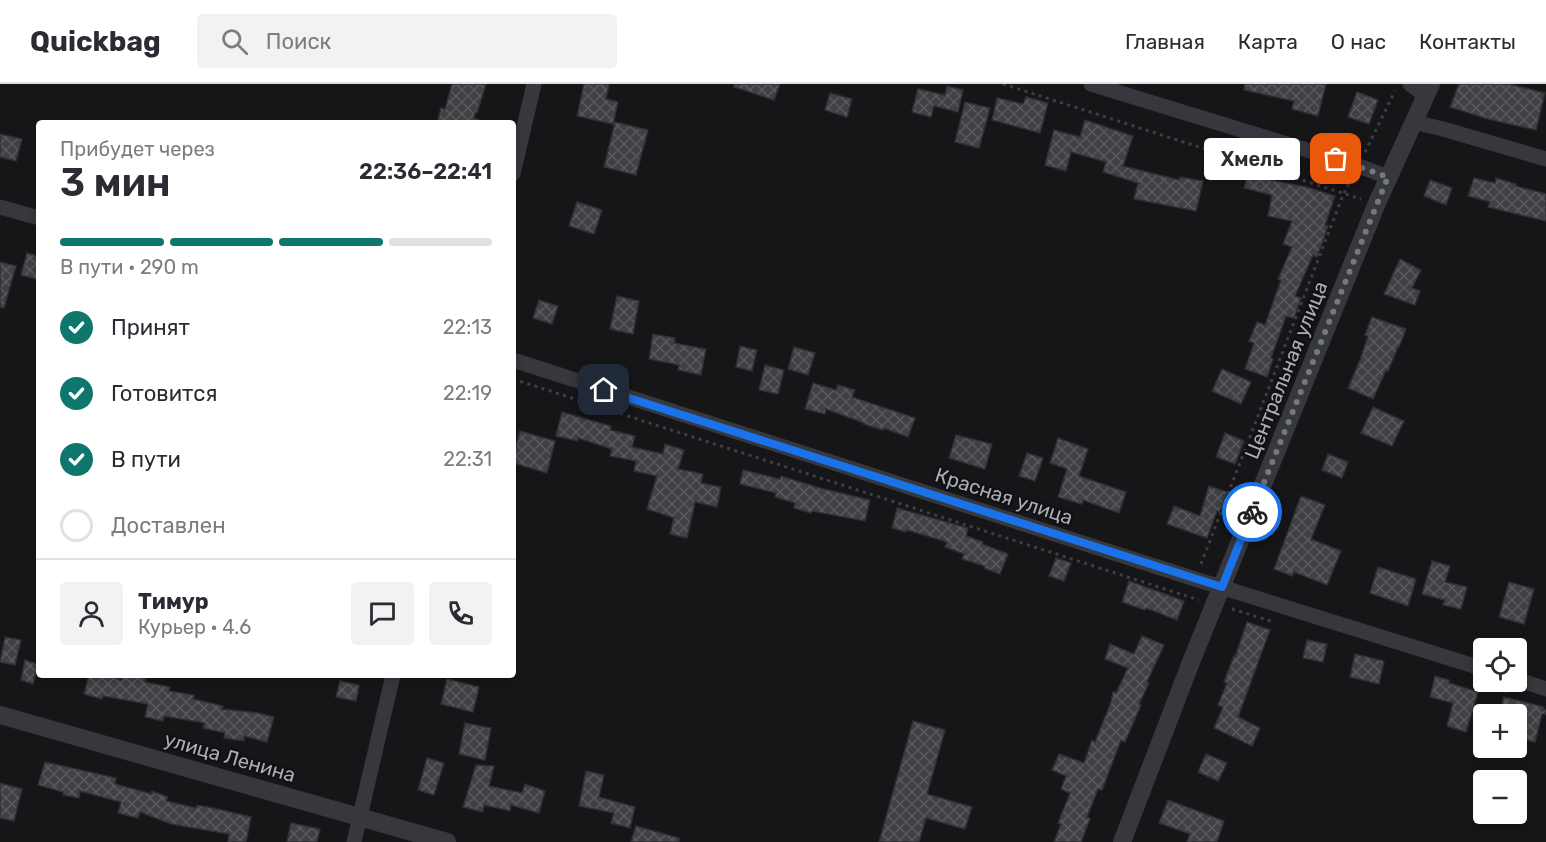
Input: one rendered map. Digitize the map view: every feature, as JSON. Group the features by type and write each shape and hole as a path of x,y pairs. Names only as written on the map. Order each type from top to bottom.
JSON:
{"street":[{"path":"516,161 534,84"},
{"path":"1091,84 1359,166 1388,177"},
{"path":"1410,84 1428,90"},
{"name":"Центральная улица","path":"1122,842 1377,203 1428,90"},
{"path":"1413,122 1546,159"},
{"path":"0,207 36,217"},
{"name":"Красная улица","path":"516,361 1195,579 1473,666"},
{"path":"354,842 392,678"},
{"path":"1527,683 1546,689"},
{"name":"улица Ленина","path":"0,715 447,842"}],"path":[{"path":"1003,84 1344,195 1377,203"},
{"path":"1193,598 1195,579 1344,195 1399,84"}],"building":[{"path":"452,84 486,84 474,118 480,120 438,120 441,108 445,109"},
{"path":"584,84 609,84 606,99 618,102 613,124 577,116"},
{"path":"734,84 780,84 774,100 734,87"},
{"path":"1245,84 1326,84 1318,116 1292,109 1294,101 1244,90"},
{"path":"1459,84 1508,84 1545,93 1536,130 1450,107"},
{"path":"947,86 963,90 958,112 934,106 931,117 912,112 918,89 945,95"},
{"path":"1357,92 1378,100 1369,124 1348,117"},
{"path":"830,93 852,99 847,117 825,110"},
{"path":"1026,97 1048,103 1040,133 992,120 997,98 1023,104"},
{"path":"965,102 990,108 979,148 955,142"},
{"path":"1085,120 1133,136 1123,166 1179,180 1180,177 1203,181 1196,211 1134,199 1138,183 1103,172 1106,162 1071,152 1066,171 1045,165 1054,130 1080,137"},
{"path":"615,122 648,130 636,175 604,167"},
{"path":"0,134 22,139 16,161 0,157"},
{"path":"1250,168 1267,173 1265,179 1307,187 1335,196 1317,257 1313,255 1295,296 1301,298 1294,318 1286,316 1271,358 1273,359 1267,377 1245,369 1254,343 1249,341 1257,322 1265,325 1281,280 1278,279 1292,247 1283,244 1292,221 1268,216 1272,195 1244,188"},
{"path":"1474,178 1495,183 1496,178 1546,194 1546,221 1488,207 1490,202 1468,196"},
{"path":"1430,180 1452,188 1446,205 1424,196"},
{"path":"577,202 602,210 594,234 569,226"},
{"path":"27,253 36,255 36,279 21,275"},
{"path":"1400,259 1421,270 1412,288 1420,291 1415,305 1384,294"},
{"path":"0,262 16,266 4,308 0,307"},
{"path":"617,296 639,301 633,334 610,329"},
{"path":"539,300 558,306 552,324 533,318"},
{"path":"1372,317 1406,329 1373,399 1348,388 1360,360 1368,336 1365,335"},
{"path":"653,334 675,338 674,343 706,349 701,375 678,370 679,365 649,359"},
{"path":"740,346 757,350 752,371 736,367"},
{"path":"794,347 815,353 808,375 788,369"},
{"path":"765,365 784,370 778,394 759,390"},
{"path":"1222,369 1251,382 1241,404 1212,391"},
{"path":"813,383 836,390 838,385 855,390 852,397 915,418 908,437 884,428 883,430 863,424 826,409 825,414 805,409"},
{"path":"1373,407 1404,421 1392,446 1361,433"},
{"path":"562,412 611,426 610,430 635,436 632,447 663,454 665,444 684,450 678,469 703,474 701,483 721,487 717,507 695,502 687,538 670,534 674,518 647,509 657,476 634,471 636,461 610,456 612,449 578,438 578,441 556,436"},
{"path":"520,431 555,441 547,473 516,464 516,445"},
{"path":"1225,433 1244,441 1235,464 1216,457"},
{"path":"956,435 992,444 985,469 949,458"},
{"path":"1058,438 1088,449 1079,476 1126,492 1119,513 1083,500 1082,504 1058,497 1067,469 1050,463"},
{"path":"1027,453 1043,458 1035,481 1019,476"},
{"path":"1328,454 1348,462 1342,478 1322,470"},
{"path":"743,470 780,479 781,476 870,500 865,521 812,511 811,513 794,508 795,503 775,497 776,493 740,484"},
{"path":"1209,486 1227,492 1207,538 1167,524 1174,506 1200,516"},
{"path":"1301,496 1325,505 1311,539 1341,551 1327,585 1294,572 1292,576 1274,569"},
{"path":"897,508 968,528 966,536 1008,554 1000,574 984,568 985,566 962,559 964,554 945,547 947,542 892,528"},
{"path":"1056,558 1071,563 1064,581 1049,576"},
{"path":"1432,561 1450,566 1445,582 1467,587 1461,609 1443,605 1445,600 1422,594"},
{"path":"1378,567 1416,579 1408,606 1370,593"},
{"path":"1129,581 1184,601 1177,620 1122,602"},
{"path":"1509,582 1534,589 1524,624 1499,617"},
{"path":"1247,622 1270,630 1238,717 1260,728 1252,746 1214,728 1223,707 1218,705 1227,683 1224,682"},
{"path":"1142,636 1164,645 1147,682 1149,683 1139,704 1141,705 1125,742 1121,740 1102,790 1098,789 1087,817 1090,819 1081,842 1054,842 1061,824 1058,823 1070,793 1061,789 1066,776 1052,770 1059,754 1084,763 1092,740 1095,742 1113,692 1116,693 1128,668 1105,659 1110,644 1134,654"},
{"path":"5,637 21,640 15,665 0,662"},
{"path":"1307,640 1327,644 1323,662 1303,658"},
{"path":"1355,654 1384,661 1379,684 1350,677"},
{"path":"25,660 36,663 33,684 21,680"},
{"path":"1435,676 1478,692 1466,732 1447,726 1453,703 1430,697"},
{"path":"88,678 122,680 122,678 146,678 145,682 170,687 169,691 194,695 193,699 223,706 222,709 274,717 267,742 244,736 244,741 224,738 225,733 203,728 205,723 164,716 163,721 145,717 148,704 103,696 102,699 84,694"},
{"path":"447,679 479,687 473,712 441,704"},
{"path":"340,681 359,685 356,701 336,697"},
{"path":"1504,697 1544,707 1546,714 1542,714 1535,742 1527,740 1527,704 1502,704"},
{"path":"913,721 945,730 927,794 972,807 965,829 926,818 919,842 879,842"},
{"path":"465,723 491,728 485,760 459,754"},
{"path":"1206,754 1227,763 1218,781 1198,772"},
{"path":"427,758 444,763 434,795 418,790"},
{"path":"45,762 116,778 115,784 152,794 152,791 168,797 166,801 196,808 197,805 251,817 246,842 228,842 229,834 171,824 140,812 138,818 118,813 121,802 80,791 79,798 63,795 63,792 38,785"},
{"path":"476,765 494,766 489,786 522,793 525,784 545,791 539,813 511,805 510,811 484,805 483,812 463,807"},
{"path":"586,771 604,775 599,797 635,807 630,828 611,823 614,813 579,806"},
{"path":"0,783 22,789 14,821 0,818"},
{"path":"1168,800 1224,821 1217,842 1187,842 1190,834 1159,823"},
{"path":"291,823 320,829 317,842 287,842"},
{"path":"636,826 679,838 679,842 631,842"}],"way so far":[{"path":"1252,512 1388,177 1336,159"}],"place":[{"name":"Хмель","path":"1336,159"}],"route":[{"path":"604,390 1222,587 1252,512"}]}
